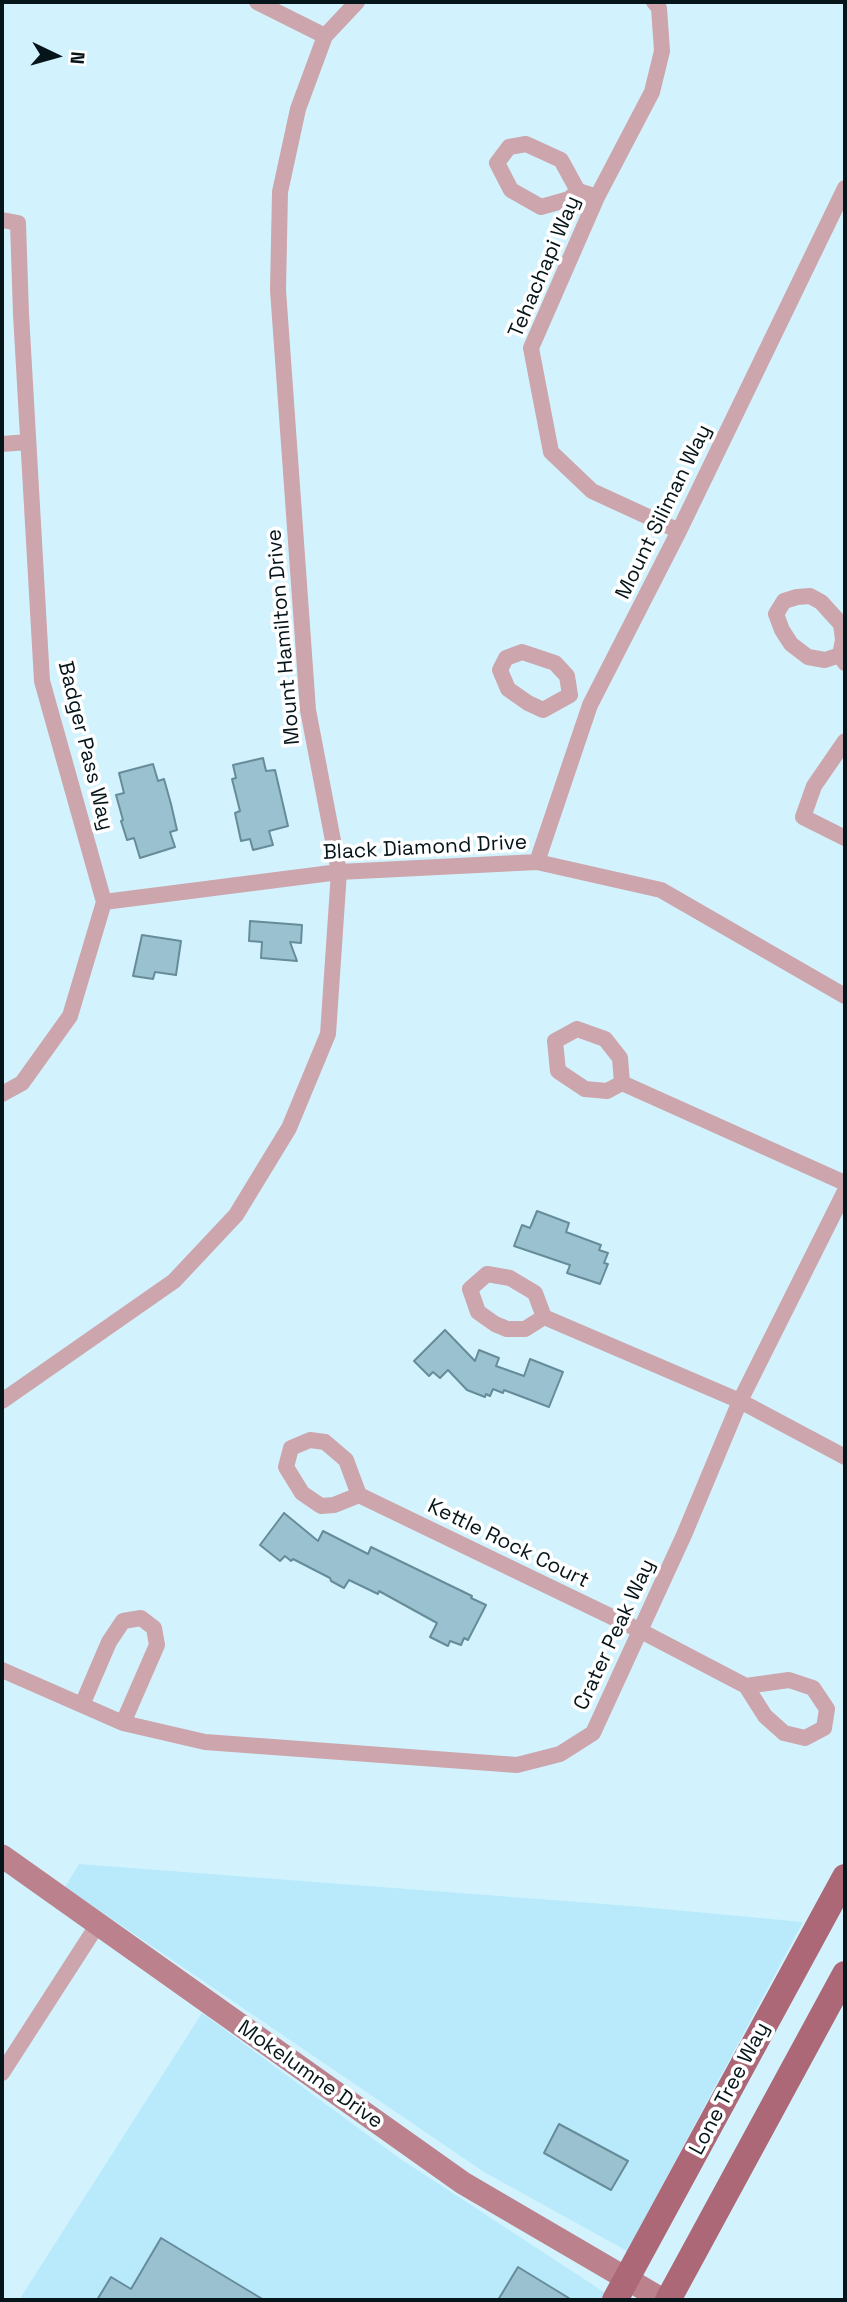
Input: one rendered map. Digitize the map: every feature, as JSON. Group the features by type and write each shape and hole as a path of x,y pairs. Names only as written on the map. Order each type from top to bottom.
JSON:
{"main road":[{"name":"Lone Tree Way","path":"621,2290 845,1877"},
{"path":"665,2300 845,1974"}],"street":[{"path":"257,2 325,36"},
{"name":"Mount Hamilton Drive","path":"2,1401 174,1281 236,1215 289,1128 328,1034 339,872 308,710 278,290 280,192 298,109 325,36 357,2"},
{"name":"Tehachapi Way","path":"654,2 659,8 662,51 652,92 597,197 530,348 551,453 592,491 679,531"},
{"path":"578,191 569,199 541,207 511,190 497,163 509,147 526,144 561,160 578,191 597,197"},
{"name":"Mount Siliman Way","path":"537,862 590,705 679,531 845,188"},
{"name":"Badger Pass Way","path":"2,220 18,223 42,681 104,902"},
{"path":"2,444 28,442"},
{"path":"810,596 821,602 841,624 843,659 808,657 791,644 776,614 784,601 810,596"},
{"path":"570,695 590,705"},
{"path":"845,741 814,786 803,817 845,838"},
{"name":"Black Diamond Drive","path":"104,902 339,872 537,862 662,890 845,996"},
{"path":"2,1094 22,1083 70,1016 104,902"},
{"path":"577,1029 605,1039 620,1058 622,1083 607,1091 585,1089 558,1071 555,1041 577,1029"},
{"path":"622,1083 845,1183"},
{"name":"Crater Peak Way","path":"2,1670 124,1723 205,1742 517,1765 560,1754 593,1733 684,1535 740,1401 845,1191"},
{"path":"544,1317 525,1329 508,1329 478,1312 470,1289 487,1275 510,1279 535,1293 544,1317 740,1401 845,1457"},
{"path":"310,1440 325,1442 346,1460 359,1495 334,1506 321,1506 302,1493 286,1467 291,1448 310,1440"},
{"name":"Kettle Rock Court","path":"359,1495 639,1630 746,1686"},
{"path":"82,1705 116,1631 123,1621 141,1618 154,1628 158,1645 124,1723"},
{"path":"789,1680 813,1688 827,1709 824,1728 805,1738 784,1733 765,1716 746,1686 789,1680"},
{"name":"Mokelumne Drive","path":"2,1856 463,2183 621,2290 665,2300"},
{"path":"4,2063 98,1924"}],"shaded area":[{"path":"79,1864 631,1906 803,1922 627,2251 484,2172 65,1887"},
{"path":"202,2013 399,2158 607,2294 603,2300 19,2300"}],"building":[{"path":"263,758 266,771 275,770 288,826 269,831 273,845 253,850 250,839 241,841 235,813 240,811 232,779 236,778 233,765"},
{"path":"153,764 158,781 164,779 171,804 177,830 170,832 175,847 140,858 134,838 127,840 121,821 123,820 116,795 124,793 119,773"},
{"path":"250,921 302,925 301,943 290,942 297,961 261,958 262,942 249,941"},
{"path":"142,935 181,941 176,975 155,972 153,979 133,976"},
{"path":"537,1211 569,1223 566,1232 601,1245 599,1250 608,1253 604,1263 608,1264 600,1284 567,1273 570,1265 514,1246 522,1225 530,1228"},
{"path":"445,1330 475,1361 479,1350 499,1358 496,1366 524,1376 530,1359 563,1372 549,1407 504,1390 503,1393 493,1389 490,1396 486,1394 485,1397 467,1390 448,1370 440,1378 433,1372 429,1376 414,1361"},
{"path":"284,1513 318,1541 323,1531 368,1554 371,1547 486,1605 468,1640 464,1638 461,1645 450,1641 448,1646 430,1637 437,1623 379,1591 378,1594 349,1580 344,1588 293,1559 291,1561 285,1556 280,1561 260,1545"},
{"path":"559,2124 628,2161 611,2190 544,2153"},
{"path":"161,2238 264,2300 97,2300 111,2277 131,2289"},
{"path":"518,2267 572,2300 498,2300"}]}
